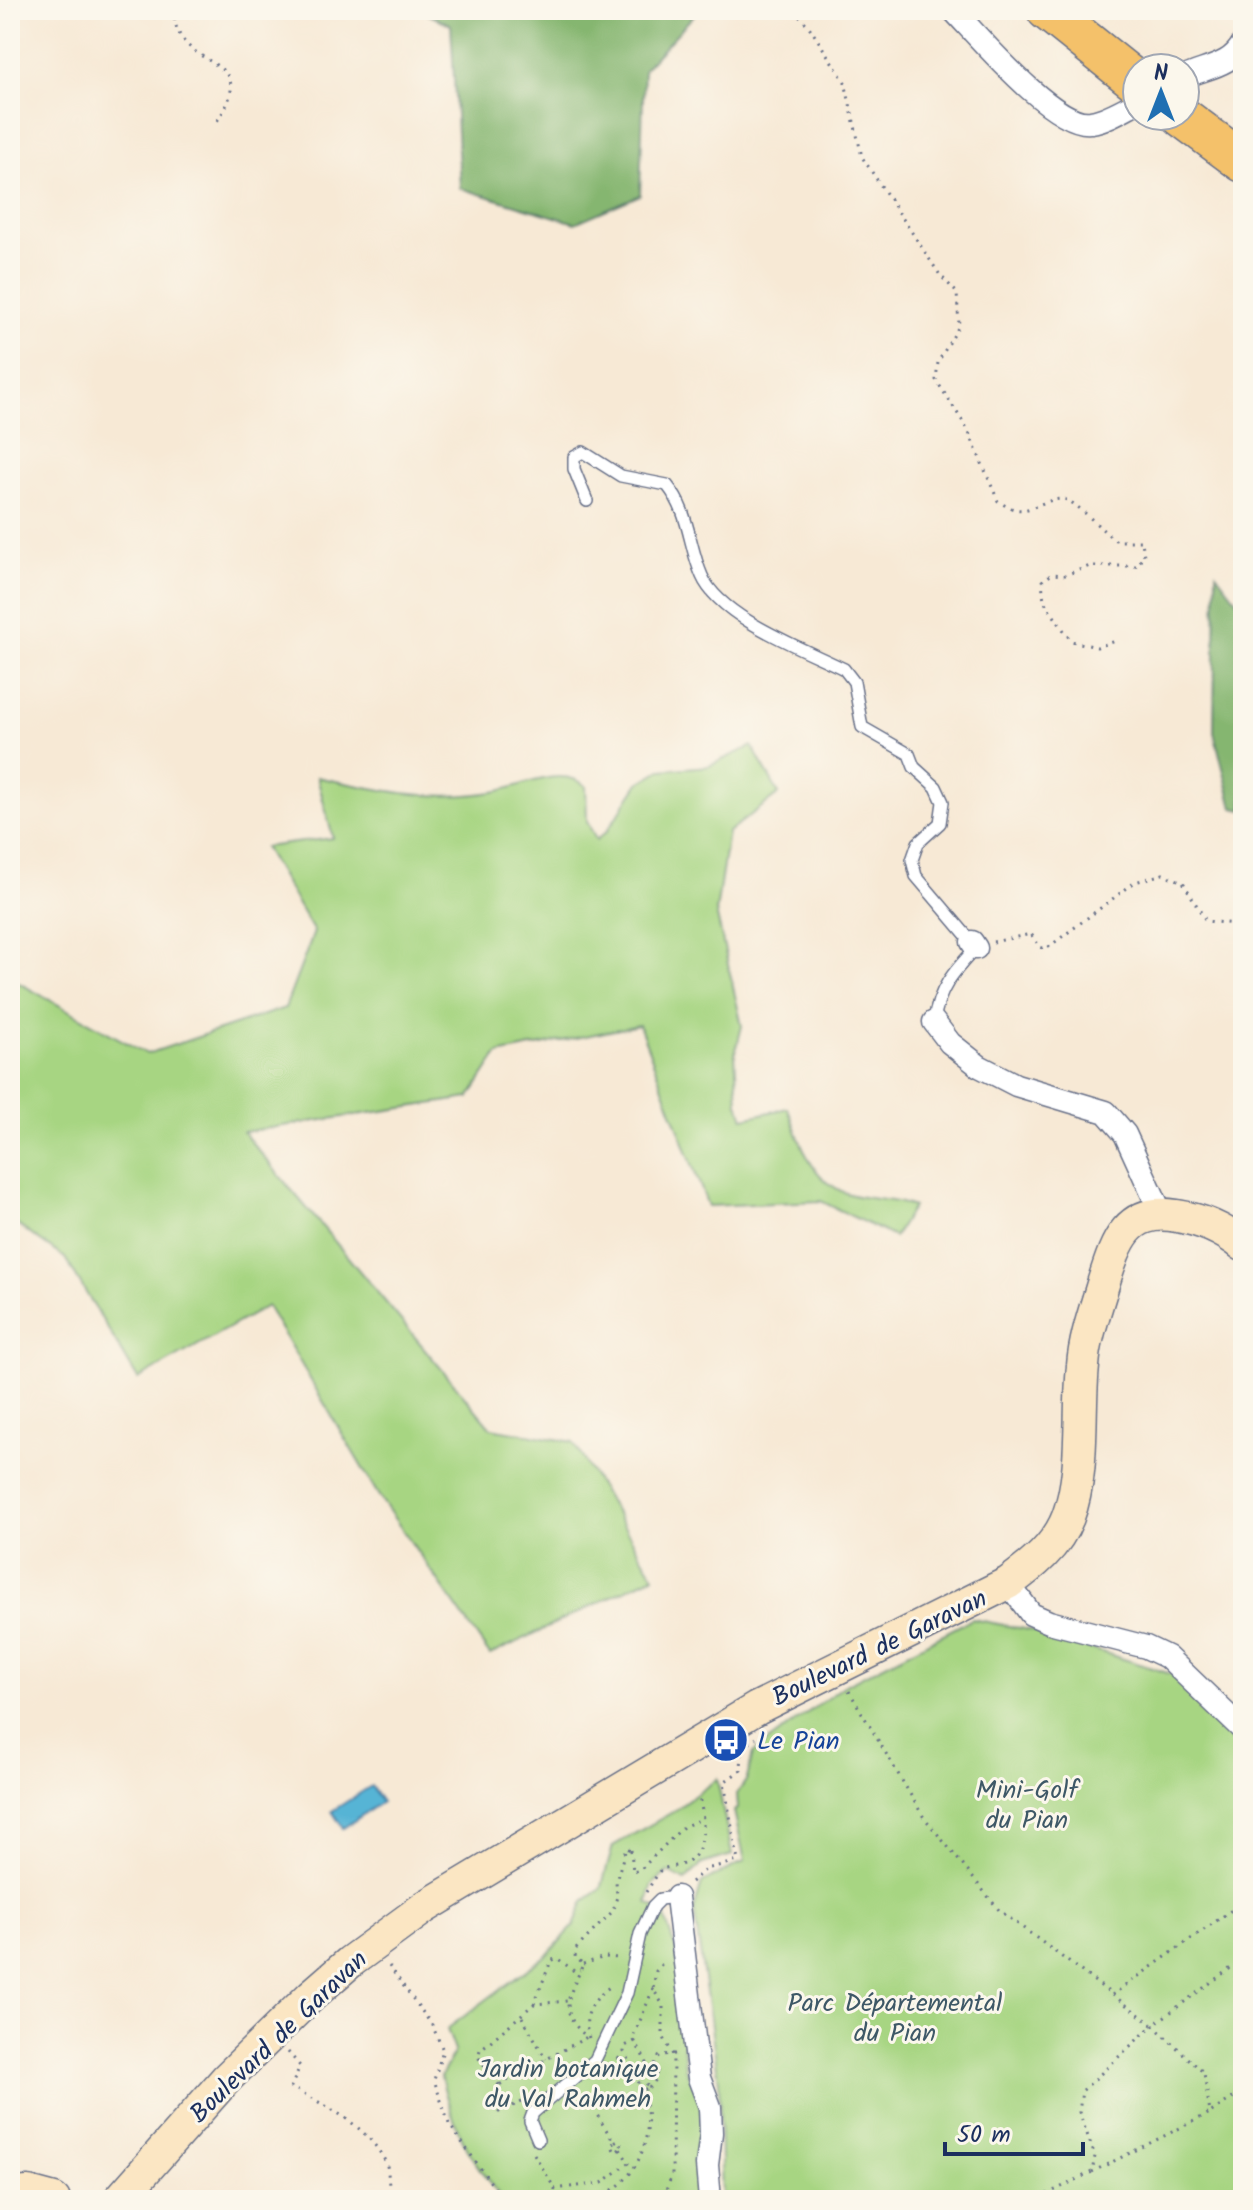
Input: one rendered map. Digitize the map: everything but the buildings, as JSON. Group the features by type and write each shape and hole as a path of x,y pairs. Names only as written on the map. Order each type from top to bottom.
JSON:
{"highway":[{"path":"1047,10 1121,57"},
{"path":"1084,10 1121,52"},
{"path":"1201,102 1243,133"},
{"path":"1201,131 1243,162"}],"street":[{"path":"953,10 1050,107 1075,120 1091,123 1121,109"},
{"path":"1201,72 1223,64 1236,55 1243,43"},
{"path":"934,1022 950,1043 979,1066 1016,1085 1106,1112 1125,1134 1161,1213 1212,1225 1243,1245"},
{"name":"Boulevard de Garavan","path":"119,2200 226,2079 272,2034 369,1948 425,1907 735,1720 1008,1583 1033,1566 1051,1546 1068,1518 1075,1487 1085,1347 1114,1250 1124,1232 1140,1218 1161,1213"},
{"path":"1008,1583 1031,1614 1049,1622 1146,1647 1167,1657 1243,1730"},
{"path":"682,1891 699,2078 710,2107 707,2165 710,2200"},
{"path":"10,2194 28,2193 54,2200"}],"lane":[{"path":"1164,10 1190,10"},
{"path":"587,501 574,469 574,457 583,452 621,476 667,485 687,515 700,573 710,593 732,611 844,669 854,682 862,727 868,734 895,744 909,754 914,767 936,787 943,802 940,823 918,843 912,860 916,876 981,944 949,976 936,1001 934,1022"},
{"path":"538,2140 530,2121 533,2113 595,2060 627,1993 640,1934 653,1906 660,1899 682,1891"}],"path":[{"path":"174,10 174,27 181,42 226,70 232,79 230,98 215,124"},
{"path":"793,10 808,25 845,82 862,157 940,275 957,293 959,326 938,362 936,380 967,428 998,501 1009,508 1024,511 1062,499 1073,502 1105,534 1117,541 1142,541 1144,556 1136,566 1090,566 1065,575 1052,574 1042,581 1044,601 1071,641 1097,647 1116,641"},
{"path":"981,944 1031,934 1040,947 1046,949 1135,882 1163,874 1183,882 1206,921 1234,924 1243,917"},
{"path":"835,1668 923,1816 999,1910 1153,2025 1204,2073 1210,2113"},
{"path":"682,1891 706,1869 738,1861 724,1782 741,1770 742,1749"},
{"path":"583,1964 575,1957 576,1949 612,1912 617,1897 616,1881 626,1848 631,1850 633,1872 640,1870 683,1827 704,1818"},
{"path":"1112,1996 1243,1902"},
{"path":"369,1948 384,1960 432,2025 443,2050 434,2080 449,2124 503,2200"},
{"path":"583,1964 605,1957 622,1959"},
{"path":"499,2085 478,2057 480,2050 534,2004 551,1961 557,1958 574,1971 581,1970"},
{"path":"1092,2172 1095,2156 1079,2112 1082,2091 1153,2025 1243,1959"},
{"path":"557,2093 553,2084 499,2112 493,2102 499,2085 587,2037 571,2020 568,2001 570,1986 583,1964"},
{"path":"649,2088 624,2052 625,2046 635,2041 653,1989"},
{"path":"534,2004 568,2001"},
{"path":"522,2017 546,2059"},
{"path":"272,2034 300,2066 291,2087 360,2125 387,2163 391,2195 396,2200"},
{"path":"635,2041 652,2072 659,2076"},
{"path":"655,2200 665,2193 672,2175 673,2055 660,2055 655,2064 659,2076"},
{"path":"641,2090 649,2088 659,2076"},
{"path":"1035,2200 1210,2113 1243,2091"},
{"path":"555,2189 602,2183 629,2163 620,2149 615,2152 611,2144 614,2142 597,2115"},
{"path":"538,2140 532,2150 555,2189 554,2194 563,2200"}],"green space":[{"path":"419,10 695,10 695,14 644,69 640,195 575,223 460,188 451,25"},
{"path":"1216,573 1243,608 1243,810 1233,808 1214,732"},
{"path":"752,746 779,794 728,832 716,912 742,1026 735,1054 738,1103 744,1118 788,1108 808,1157 833,1186 846,1193 913,1207 894,1237 821,1201 708,1206 639,1025 498,1054 469,1098 243,1132 491,1428 573,1442 654,1576 490,1655 380,1498 267,1306 138,1379 65,1258 10,1220 10,978 147,1054 285,1008 314,932 264,847 333,838 317,777 383,790 448,796 493,792 541,779 565,777 586,786 587,821 596,840 607,831 639,783 661,770 709,766"},
{"name":"Parc Départemental du Pian","path":"972,1619 1035,1631 1174,1675 1243,1742 1243,2183 1195,2200 722,2200 719,2081 694,1910 702,1883 745,1861 734,1811 738,1808 737,1794 747,1779 753,1753 845,1685"},
{"name":"Jardin botanique du Val Rahmeh","path":"717,1779 732,1855 702,1864 685,1881 668,1872 653,1884 647,1903 663,1912 677,1953 685,2067 701,2101 702,2200 503,2200 472,2156 451,2111 441,2076 455,2051 447,2029 549,1953 574,1926 584,1901 601,1889 613,1846 671,1813"}],"water":[{"path":"371,1786 382,1802 343,1828 332,1811"}],"railway":[{"path":"1235,2200 1243,2197"}],"place":[{"name":"Le Pian","path":"726,1740"}],"park label":[{"name":"Mini-Golf du Pian","path":"1027,1804"}]}
